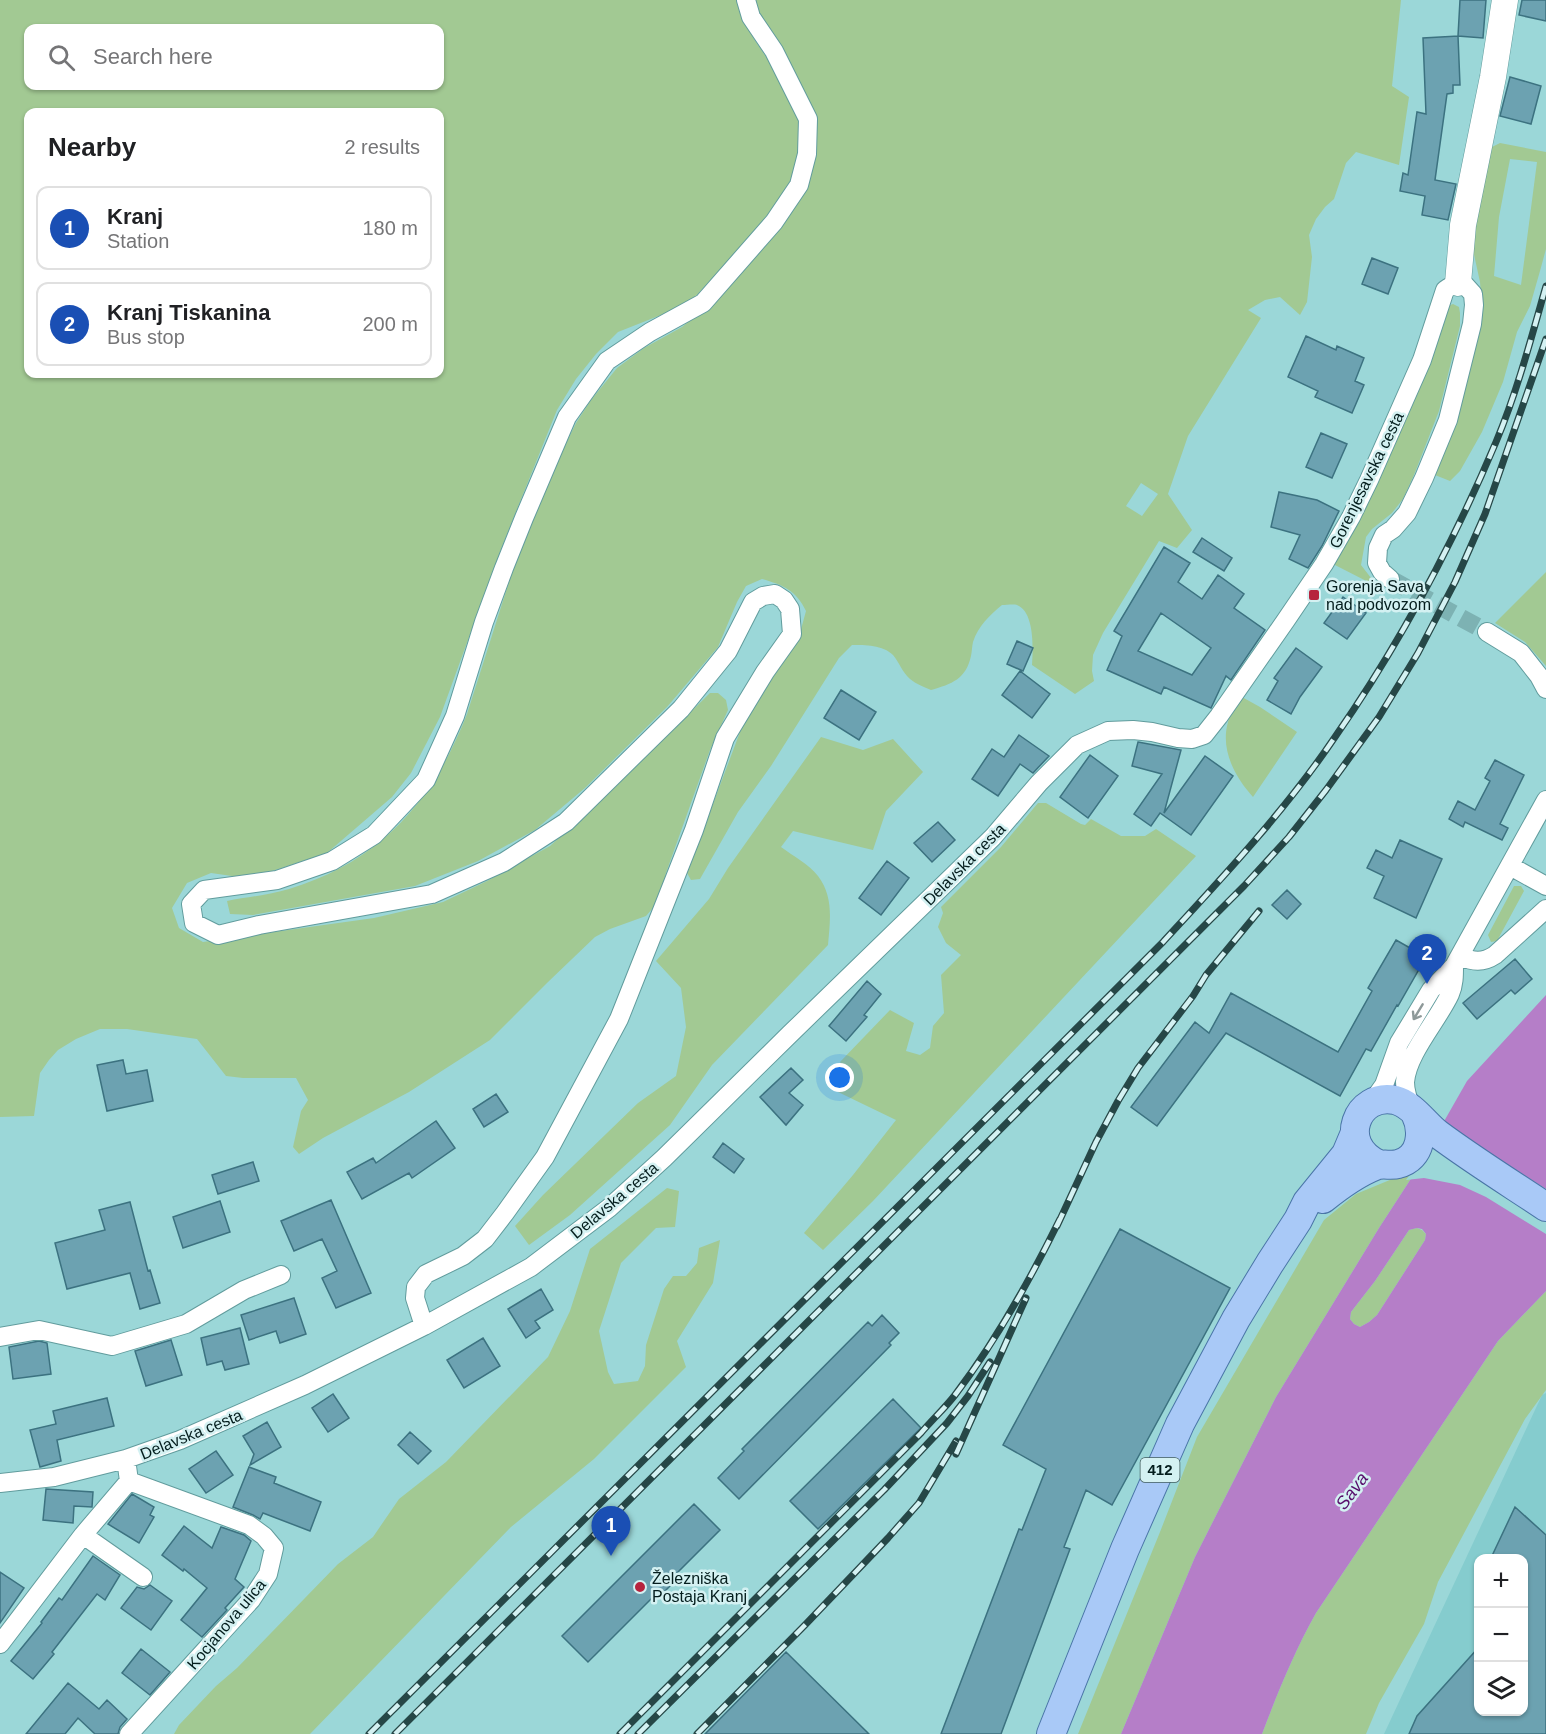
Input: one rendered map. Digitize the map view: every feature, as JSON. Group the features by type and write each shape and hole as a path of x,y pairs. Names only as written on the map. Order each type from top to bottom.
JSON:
{"main road":[{"name":"412","path":"1051,1734 1125,1549 1180,1424 1236,1319 1280,1245 1317,1188 1346,1154 1363,1110 1398,1107 1546,1207"},
{"path":"1398,1107 1419,1122 1421,1133 1415,1152 1407,1160"},
{"path":"1354,1135 1362,1154 1378,1164"},
{"name":"412","path":"1298,1220 1342,1184 1378,1164 1398,1164 1407,1160 1431,1158 1453,1161 1494,1172"}],"street":[{"path":"424,1326 415,1298 416,1287 426,1274 463,1256 485,1239 505,1213 545,1157 619,1019 694,830 725,738 765,672 792,634 790,609 784,600 775,594 763,596 753,602 728,651 681,710 566,822 504,862 432,894 259,925 218,935 194,922 191,904 204,890 278,880 332,861 374,835 426,780 455,716 484,622 524,518 567,417 607,361 650,332 703,303 774,222 799,185 807,154 808,119 774,51 751,17 746,0"},
{"path":"1390,579 1377,563 1378,548 1384,535 1393,529 1407,513 1424,478 1448,420 1472,324 1473,294 1464,284 1458,284 1463,225 1493,77 1505,0"},
{"name":"Gorenjesavska cesta","path":"1108,730 1152,732 1192,739 1204,735 1219,716 1286,620 1351,517 1422,360 1445,290 1451,285 1458,284"},
{"path":"1487,632 1521,653 1546,689"},
{"name":"Delavska cesta","path":"0,1483 54,1477 126,1459 180,1440 315,1380 424,1326 531,1267 609,1208 664,1158 993,837 1039,783 1077,745 1108,730"},
{"path":"1457,961 1451,993 1411,1062 1405,1082 1406,1096 1398,1107 1384,1085 1395,1052 1431,990 1457,961 1546,800"},
{"path":"1510,866 1546,886"},
{"path":"1457,961 1488,960 1546,909"},
{"path":"0,1337 39,1330 112,1346 186,1324 244,1290 281,1275"},
{"path":"0,1644 83,1535 129,1481 126,1459"},
{"name":"Kocjanova ulica","path":"129,1481 249,1525 264,1536 274,1548 268,1575 251,1600 129,1734"},
{"path":"83,1535 143,1577"}],"shaded area":[{"path":"1546,1393 1546,1734 1384,1734 1542,1395"}],"green space":[{"path":"0,0 737,0 754,39 773,67 799,121 801,146 789,184 771,211 743,245 695,297 666,313 618,332 576,379 557,410 501,549 440,717 411,773 392,797 327,853 272,871 239,877 211,873 187,883 172,908 179,928 203,942 374,918 443,902 550,846 600,801 710,693 718,693 726,700 728,710 710,750 666,873 659,901 646,916 595,937 490,1040 409,1092 323,1138 299,1154 293,1147 301,1111 308,1100 296,1078 226,1076 197,1039 127,1029 100,1029 76,1039 58,1050 40,1073 34,1116 0,1117"},
{"path":"754,0 1401,0 1392,86 1409,97 1399,165 1356,152 1346,163 1334,199 1316,219 1309,235 1312,257 1307,302 1300,315 1280,297 1265,300 1248,310 1261,318 1188,436 1168,494 1192,530 1177,548 1159,541 1103,633 1093,655 1094,681 1075,694 1032,665 1030,623 1023,609 1017,605 1002,605 989,617 975,636 966,670 952,683 931,690 910,679 893,655 884,649 852,645 839,658 771,766 738,812 700,879 691,880 687,873 743,724 800,633 806,611 798,598 788,589 762,579 746,586 718,647 667,707 585,788 535,830 478,861 415,886 253,915 230,914 227,901 289,889 322,877 351,862 400,824 420,800 438,774 467,714 516,560 543,491 576,423 617,368 644,348 682,327 706,307 776,231 814,117 805,92 759,13","holes":["1141,483 1158,494 1142,516 1126,506"]},
{"path":"1500,143 1546,152 1546,249 1530,306 1517,332 1503,382 1482,432 1460,471 1450,481 1435,475 1460,407 1482,306 1480,282 1473,250 1473,223 1490,148","holes":["1510,159 1537,162 1521,285 1494,276 1499,217"]},
{"path":"1453,304 1459,307 1460,326 1439,411 1403,499 1392,513 1372,529 1366,537 1361,565 1378,587 1333,564 1445,307"},
{"path":"1546,572 1546,666 1525,642 1495,623"},
{"path":"1242,697 1297,732 1253,797 1235,772 1226,743 1229,719"},
{"path":"821,737 863,750 893,739 923,772 886,811 873,850 793,831 781,847 810,868 818,876 827,892 830,909 828,945 712,1065 670,1125 570,1215 529,1245 515,1226 543,1195 638,1103 676,1076 686,1027 681,988 656,961 709,899 728,868"},
{"path":"1038,803 1046,803 1081,824 1085,825 1091,819 1121,836 1145,836 1156,829 1196,856 873,1201 823,1250 804,1233 896,1120 838,1092 848,1073 840,1062 890,1010 914,1023 906,1051 920,1055 930,1048 933,1026 944,1013 941,975 961,955 946,943 938,927 943,913 941,907 1001,847"},
{"path":"1514,886 1521,886 1524,891 1497,941 1491,942 1488,935"},
{"path":"1414,1174 1276,1397 1195,1557 1121,1734 1078,1734 1197,1437 1324,1220 1356,1194 1397,1177"},
{"path":"667,1188 679,1191 675,1227 656,1228 621,1263 599,1331 608,1372 614,1384 638,1381 645,1366 646,1345 664,1289 673,1276 686,1276 697,1263 699,1248 720,1240 713,1283 677,1341 686,1367 594,1459 511,1527 310,1734 174,1734 179,1725 216,1686 237,1668 338,1564 373,1537 399,1499 446,1462 548,1357 570,1311 590,1249"},
{"path":"1417,1228 1426,1234 1425,1240 1377,1315 1360,1327 1354,1324 1350,1319 1351,1312 1409,1230"},
{"path":"1546,1291 1546,1390 1525,1419 1438,1582 1424,1624 1379,1703 1366,1734 1262,1734 1287,1672 1316,1613 1498,1341"}],"water":[{"name":"Sava","path":"1546,995 1546,1291 1498,1341 1316,1613 1287,1672 1262,1734 1121,1734 1195,1557 1276,1397 1414,1174 1467,1081","holes":["1422,1229 1426,1234 1425,1240 1377,1315 1360,1327 1354,1324 1350,1319 1351,1312 1409,1230"]}],"pier":[{"path":"1446,1125 1546,1189 1546,1234 1486,1197 1460,1185 1424,1178 1406,1180"}],"building":[{"path":"1460,0 1486,0 1483,38 1458,36"},
{"path":"1522,0 1546,0 1546,21 1519,15"},
{"path":"1458,36 1460,85 1453,85 1453,93 1447,94 1435,180 1456,184 1448,220 1422,215 1425,196 1400,191 1403,173 1408,175 1417,112 1426,114 1423,38"},
{"path":"1510,77 1541,86 1531,124 1500,116"},
{"path":"1372,258 1398,268 1388,294 1362,284"},
{"path":"1306,336 1336,350 1337,346 1364,358 1355,381 1364,385 1352,413 1315,397 1318,391 1288,377"},
{"path":"1321,433 1347,444 1332,478 1306,467"},
{"path":"1279,492 1317,500 1339,511 1308,568 1289,559 1300,535 1271,527"},
{"path":"1202,538 1232,558 1224,571 1193,552"},
{"path":"1164,547 1190,563 1178,582 1202,599 1218,575 1244,594 1234,608 1265,630 1231,680 1226,676 1211,708 1164,687 1161,694 1107,670 1122,636 1114,631","holes":["1161,613 1211,648 1192,675 1138,651"]},
{"path":"1343,597 1366,613 1347,639 1324,623"},
{"path":"1017,641 1033,648 1023,671 1007,664"},
{"path":"1296,648 1322,667 1300,697 1291,714 1267,700 1278,681 1274,678"},
{"path":"1020,671 1050,694 1032,718 1002,695"},
{"path":"841,690 876,712 859,740 824,718"},
{"path":"1019,735 1049,756 1033,773 1020,764 998,796 972,779 992,749 1004,757"},
{"path":"1138,742 1181,750 1164,813 1205,756 1233,776 1191,835 1160,813 1151,826 1134,814 1162,774 1132,766"},
{"path":"1090,755 1118,776 1088,818 1060,797"},
{"path":"1495,760 1524,775 1500,824 1508,828 1502,840 1465,822 1463,827 1449,819 1458,801 1475,810 1490,781 1485,778"},
{"path":"938,822 955,840 932,862 914,843"},
{"path":"1400,840 1442,859 1416,918 1374,898 1384,876 1367,868 1376,850 1392,858"},
{"path":"887,861 909,878 881,915 859,898"},
{"path":"1287,890 1301,904 1287,919 1272,905"},
{"path":"1396,940 1426,957 1371,1051 1366,1049 1340,1096 1226,1033 1157,1126 1131,1107 1195,1022 1209,1033 1231,993 1338,1052 1372,991 1368,988"},
{"path":"1515,959 1532,979 1515,994 1511,990 1477,1019 1463,1003"},
{"path":"867,981 881,994 864,1015 867,1017 846,1041 829,1026"},
{"path":"123,1060 126,1074 147,1070 153,1101 107,1111 97,1065"},
{"path":"791,1068 803,1080 789,1093 803,1105 786,1125 760,1097"},
{"path":"496,1094 508,1112 484,1127 473,1109"},
{"path":"436,1121 455,1148 412,1178 409,1173 362,1199 347,1172 373,1158 376,1163"},
{"path":"723,1143 744,1159 734,1173 713,1157"},
{"path":"253,1162 259,1181 218,1194 212,1175"},
{"path":"331,1200 371,1293 336,1308 322,1278 337,1271 322,1239 294,1251 281,1221"},
{"path":"220,1201 230,1232 183,1248 173,1217"},
{"path":"130,1202 148,1271 150,1270 160,1303 140,1309 130,1273 67,1289 55,1243 105,1230 99,1210"},
{"path":"1120,1229 1230,1288 1112,1505 1086,1490 1064,1547 1070,1549 1001,1734 941,1734 1019,1529 1022,1530 1046,1469 1003,1445"},
{"path":"541,1289 553,1310 535,1321 540,1328 526,1338 508,1309"},
{"path":"294,1298 306,1334 280,1343 276,1331 249,1340 241,1315"},
{"path":"882,1315 899,1333 889,1343 891,1345 739,1499 718,1478 744,1451 742,1449 868,1322 872,1326"},
{"path":"240,1328 249,1364 225,1370 222,1361 207,1365 201,1338"},
{"path":"483,1338 500,1366 464,1388 447,1360"},
{"path":"171,1340 182,1375 146,1386 135,1351"},
{"path":"39,1341 47,1343 51,1374 13,1379 9,1347"},
{"path":"333,1394 349,1418 328,1432 312,1408"},
{"path":"107,1398 114,1426 57,1440 61,1461 40,1467 30,1430 56,1424 53,1411"},
{"path":"893,1399 921,1428 818,1529 790,1501"},
{"path":"267,1422 281,1447 250,1465 254,1454 243,1436"},
{"path":"410,1432 431,1451 418,1464 398,1445"},
{"path":"216,1451 233,1475 206,1493 189,1469"},
{"path":"249,1467 276,1477 274,1483 321,1502 310,1531 263,1513 260,1519 233,1507"},
{"path":"46,1489 93,1492 92,1507 74,1506 73,1523 43,1520"},
{"path":"132,1494 154,1507 150,1515 154,1517 139,1543 108,1524"},
{"name":"Železniška Postaja Kranj","path":"694,1504 720,1530 674,1576 677,1579 659,1597 656,1594 588,1662 562,1636"},
{"path":"1515,1507 1546,1535 1546,1734 1409,1734 1417,1716 1474,1653 1474,1716 1528,1716 1528,1554 1493,1554"},
{"path":"184,1526 212,1548 221,1527 244,1535 251,1541 235,1579 244,1587 202,1637 181,1620 207,1588 162,1555"},
{"path":"93,1556 120,1575 105,1600 97,1594 33,1679 11,1661 59,1598 62,1600"},
{"path":"0,1572 24,1588 0,1623"},
{"path":"150,1585 172,1601 151,1630 121,1608 137,1587 144,1589"},
{"path":"141,1649 170,1672 150,1695 122,1673"},
{"path":"786,1652 869,1734 705,1734"},
{"path":"68,1683 99,1709 107,1700 127,1719 120,1727 118,1734 95,1734 78,1718 65,1734 26,1734"}],"tunnel":[{"path":"1390,579 1487,632"}],"railway":[{"path":"369,1734 1163,942 1274,817 1316,764 1381,667 1443,557 1504,423 1546,286"},
{"path":"395,1734 1244,886 1289,837 1379,717 1418,653 1455,582 1485,514 1546,339"},
{"path":"1057,1226 1096,1142 1138,1068 1193,996 1206,975 1259,911"},
{"path":"620,1734 921,1433 951,1400 1012,1310 1060,1219"},
{"path":"956,1454 1026,1298"},
{"path":"638,1734 884,1490 947,1423 990,1362"},
{"path":"697,1734 805,1625 919,1503 956,1441"}],"place":[{"name":"Gorenja Sava nad podvozom","path":"1314,595"},
{"name":"Kranj Tiskanina","path":"1427,984"},
{"name":"Kranj","path":"611,1556"},
{"name":"Železniška Postaja Kranj","path":"640,1587"}]}
